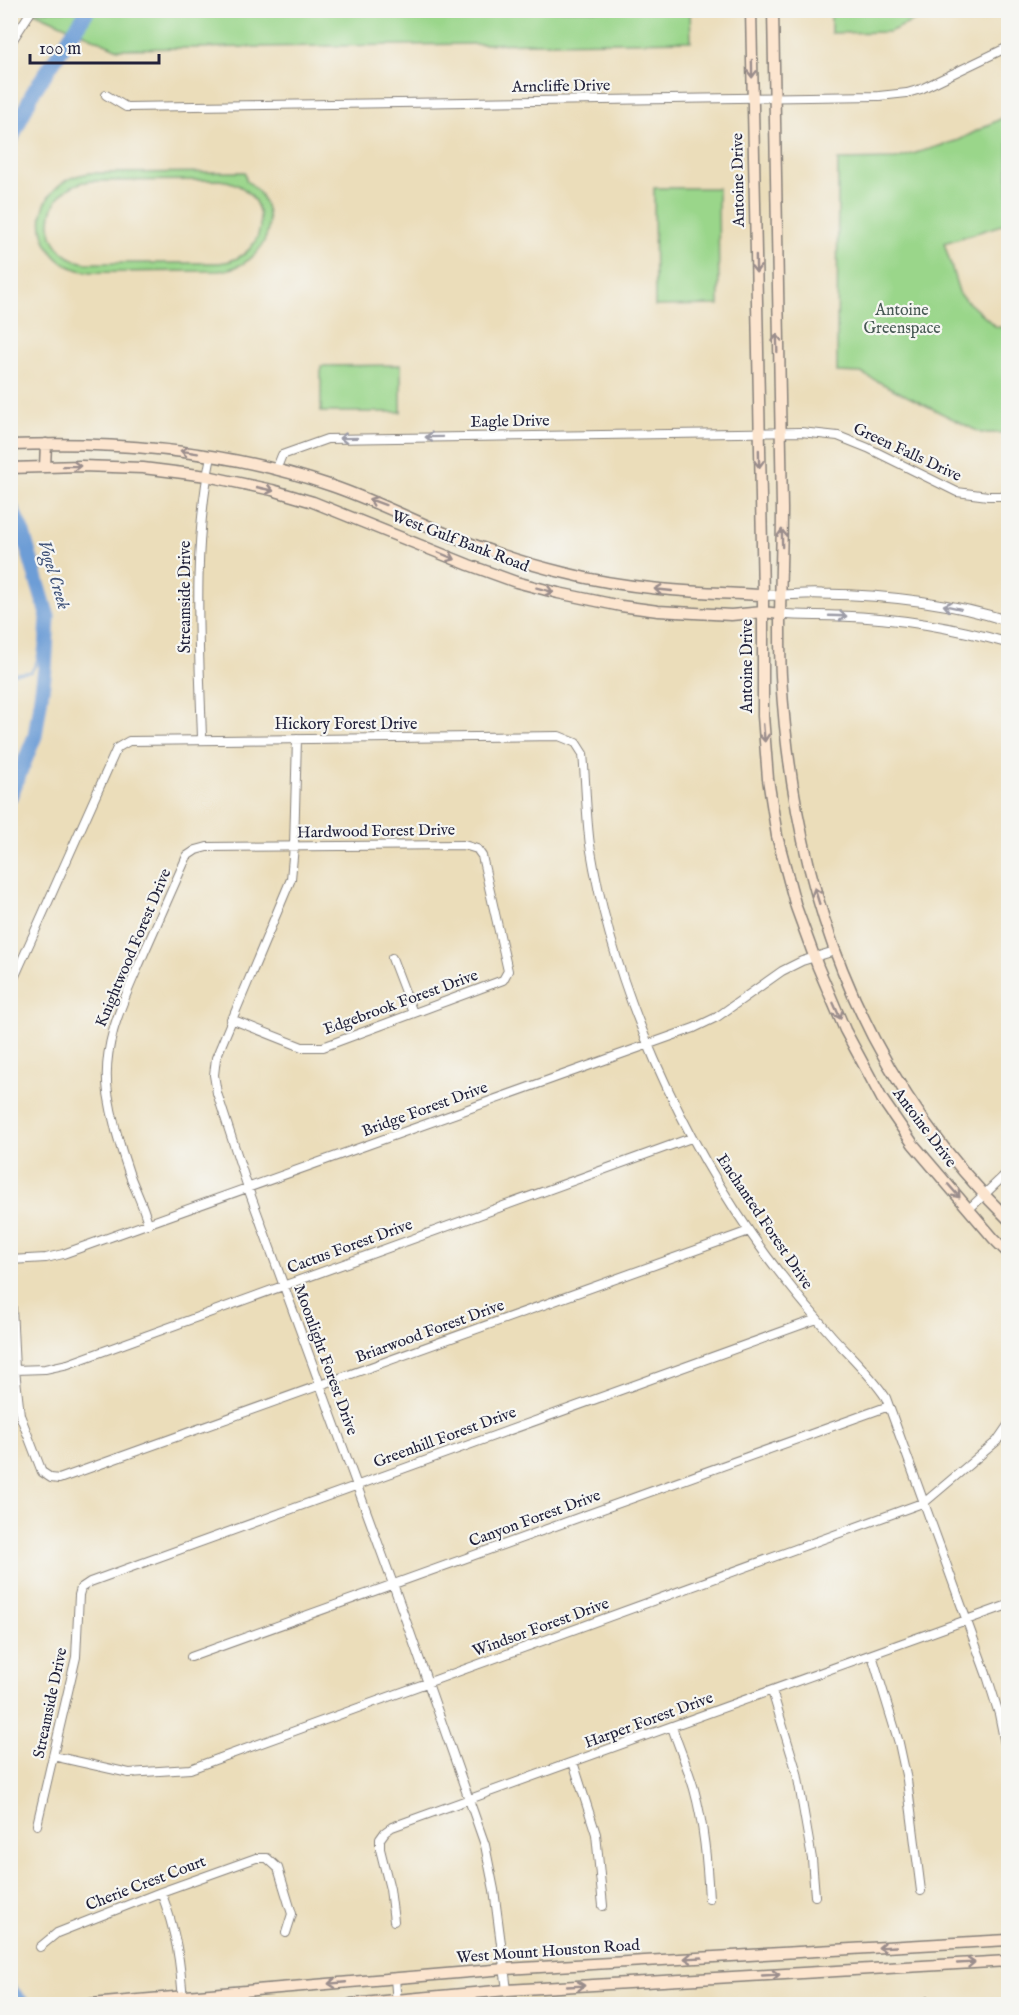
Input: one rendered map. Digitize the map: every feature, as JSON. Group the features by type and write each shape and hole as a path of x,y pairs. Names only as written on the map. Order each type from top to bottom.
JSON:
{"main road":[{"name":"Antoine Drive","path":"751,10 763,595 763,716 773,817 788,881 814,957 845,1030 882,1099 913,1144 1008,1252"},
{"name":"Antoine Drive","path":"773,10 781,432 781,676 791,780 800,832 815,893 856,1004 894,1074 924,1121 983,1194 1008,1219"},
{"path":"754,171 776,171"},
{"path":"755,235 776,235"},
{"path":"45,467 46,444"},
{"name":"West Gulf Bank Road","path":"10,445 124,446 175,450 211,456 276,470 347,491 386,505 491,551 566,574 627,586 688,592 763,595"},
{"name":"West Gulf Bank Road","path":"12,468 143,468 207,476 272,490 337,511 469,565 516,582 558,593 621,606 686,614 731,615 763,612 780,614"},
{"path":"337,511 347,491"},
{"path":"621,606 627,586"},
{"path":"686,614 688,592"},
{"name":"West Mount Houston Road","path":"91,2004 183,2000 505,1969 1008,1940"},
{"path":"351,2004 396,2003 507,1990 1008,1961"}],"street":[{"path":"10,44 32,10"},
{"name":"Arncliffe Drive","path":"106,94 126,107 879,96 907,93 1008,47"},
{"name":"Green Falls Drive","path":"758,433 801,432 838,436 868,448 957,492 1008,496"},
{"name":"Eagle Drive","path":"276,470 282,455 327,439 758,433"},
{"name":"Streamside Drive","path":"202,738 198,634 200,530 211,456"},
{"name":"West Gulf Bank Road","path":"763,595 825,594 880,597 993,616 1008,621"},
{"path":"914,622 917,602"},
{"name":"West Gulf Bank Road","path":"780,614 914,622 970,632 1008,643"},
{"name":"Hickory Forest Drive","path":"10,987 117,748 129,741 202,738 560,736 576,743"},
{"name":"Moonlight Forest Drive","path":"297,739 291,879 216,1058 215,1084 248,1188 393,1584 490,1863 507,1990"},
{"name":"Enchanted Forest Drive","path":"576,743 583,754 586,808 597,882 634,1007 692,1138 749,1231 817,1319 878,1386 889,1406 999,1714 1008,1759"},
{"name":"Hardwood Forest Drive","path":"187,856 207,847 464,845 477,849 485,862 508,971"},
{"name":"Knightwood Forest Drive","path":"148,1224 116,1129 108,1093 107,1060 111,1036 121,1006 187,856"},
{"name":"Bridge Forest Drive","path":"10,1260 46,1258 63,1254 694,1028 714,1019 765,980 814,957 835,951"},
{"path":"392,958 413,1013"},
{"name":"Edgebrook Forest Drive","path":"231,1019 302,1047 323,1047 503,980 508,971"},
{"name":"Cactus Forest Drive","path":"15,1370 45,1369 68,1364 692,1138"},
{"path":"969,1209 1008,1172"},
{"name":"Briarwood Forest Drive","path":"15,1370 20,1415 42,1472 51,1478 59,1479 749,1231"},
{"path":"10,1264 15,1370"},
{"name":"Greenhill Forest Drive","path":"84,1587 101,1578 356,1484 817,1319"},
{"name":"Canyon Forest Drive","path":"191,1657 889,1406"},
{"name":"Windsor Forest Drive","path":"53,1756 129,1773 190,1768 428,1684 925,1502 997,1441 1008,1425"},
{"name":"Streamside Drive","path":"37,1825 76,1657 77,1605 84,1587"},
{"name":"Harper Forest Drive","path":"394,1921 390,1889 380,1849 380,1839 392,1827 1008,1605"},
{"path":"872,1655 899,1743 907,1780 921,1891"},
{"path":"772,1691 797,1773 812,1859 815,1896"},
{"path":"672,1727 694,1788 702,1824 709,1899"},
{"path":"573,1762 596,1834 603,1906"},
{"name":"Cherie Crest Court","path":"40,1947 57,1933 256,1858 267,1858 278,1868 292,1914 286,1933"},
{"path":"161,1892 173,1924 182,1970 183,2000"},
{"path":"395,1978 396,2003"}],"green space":[{"path":"690,10 691,41 118,49 32,11"},
{"path":"831,10 936,11 889,32 831,33"},
{"name":"Antoine Greenspace","path":"1008,115 1008,223 944,243 960,295 995,326 1008,329 1008,433 981,433 861,373 837,372 838,160 896,159 959,140"},
{"path":"245,172 246,180 259,192 266,206 269,221 267,235 260,248 250,259 236,267 219,271 88,272 76,269 66,265 51,251 43,232 43,212 46,202 59,185 71,178 91,173","holes":["219,180 237,185 250,194 258,207 260,222 258,236 250,249 237,258 219,263 85,263 69,257 58,246 51,234 50,220 54,206 62,194 74,186 91,181"]},
{"path":"654,188 718,188 719,305 655,306"},
{"path":"401,365 401,412 321,412 321,366"}],"waterway":[{"name":"Vogel Creek","path":"10,142 33,92 88,10"},
{"name":"Vogel Creek","path":"10,505 23,533 48,617 45,669 35,736 10,797"},
{"path":"10,674 31,672 47,630"},
{"name":"Vogel Creek","path":"10,1990 23,2004"}]}
